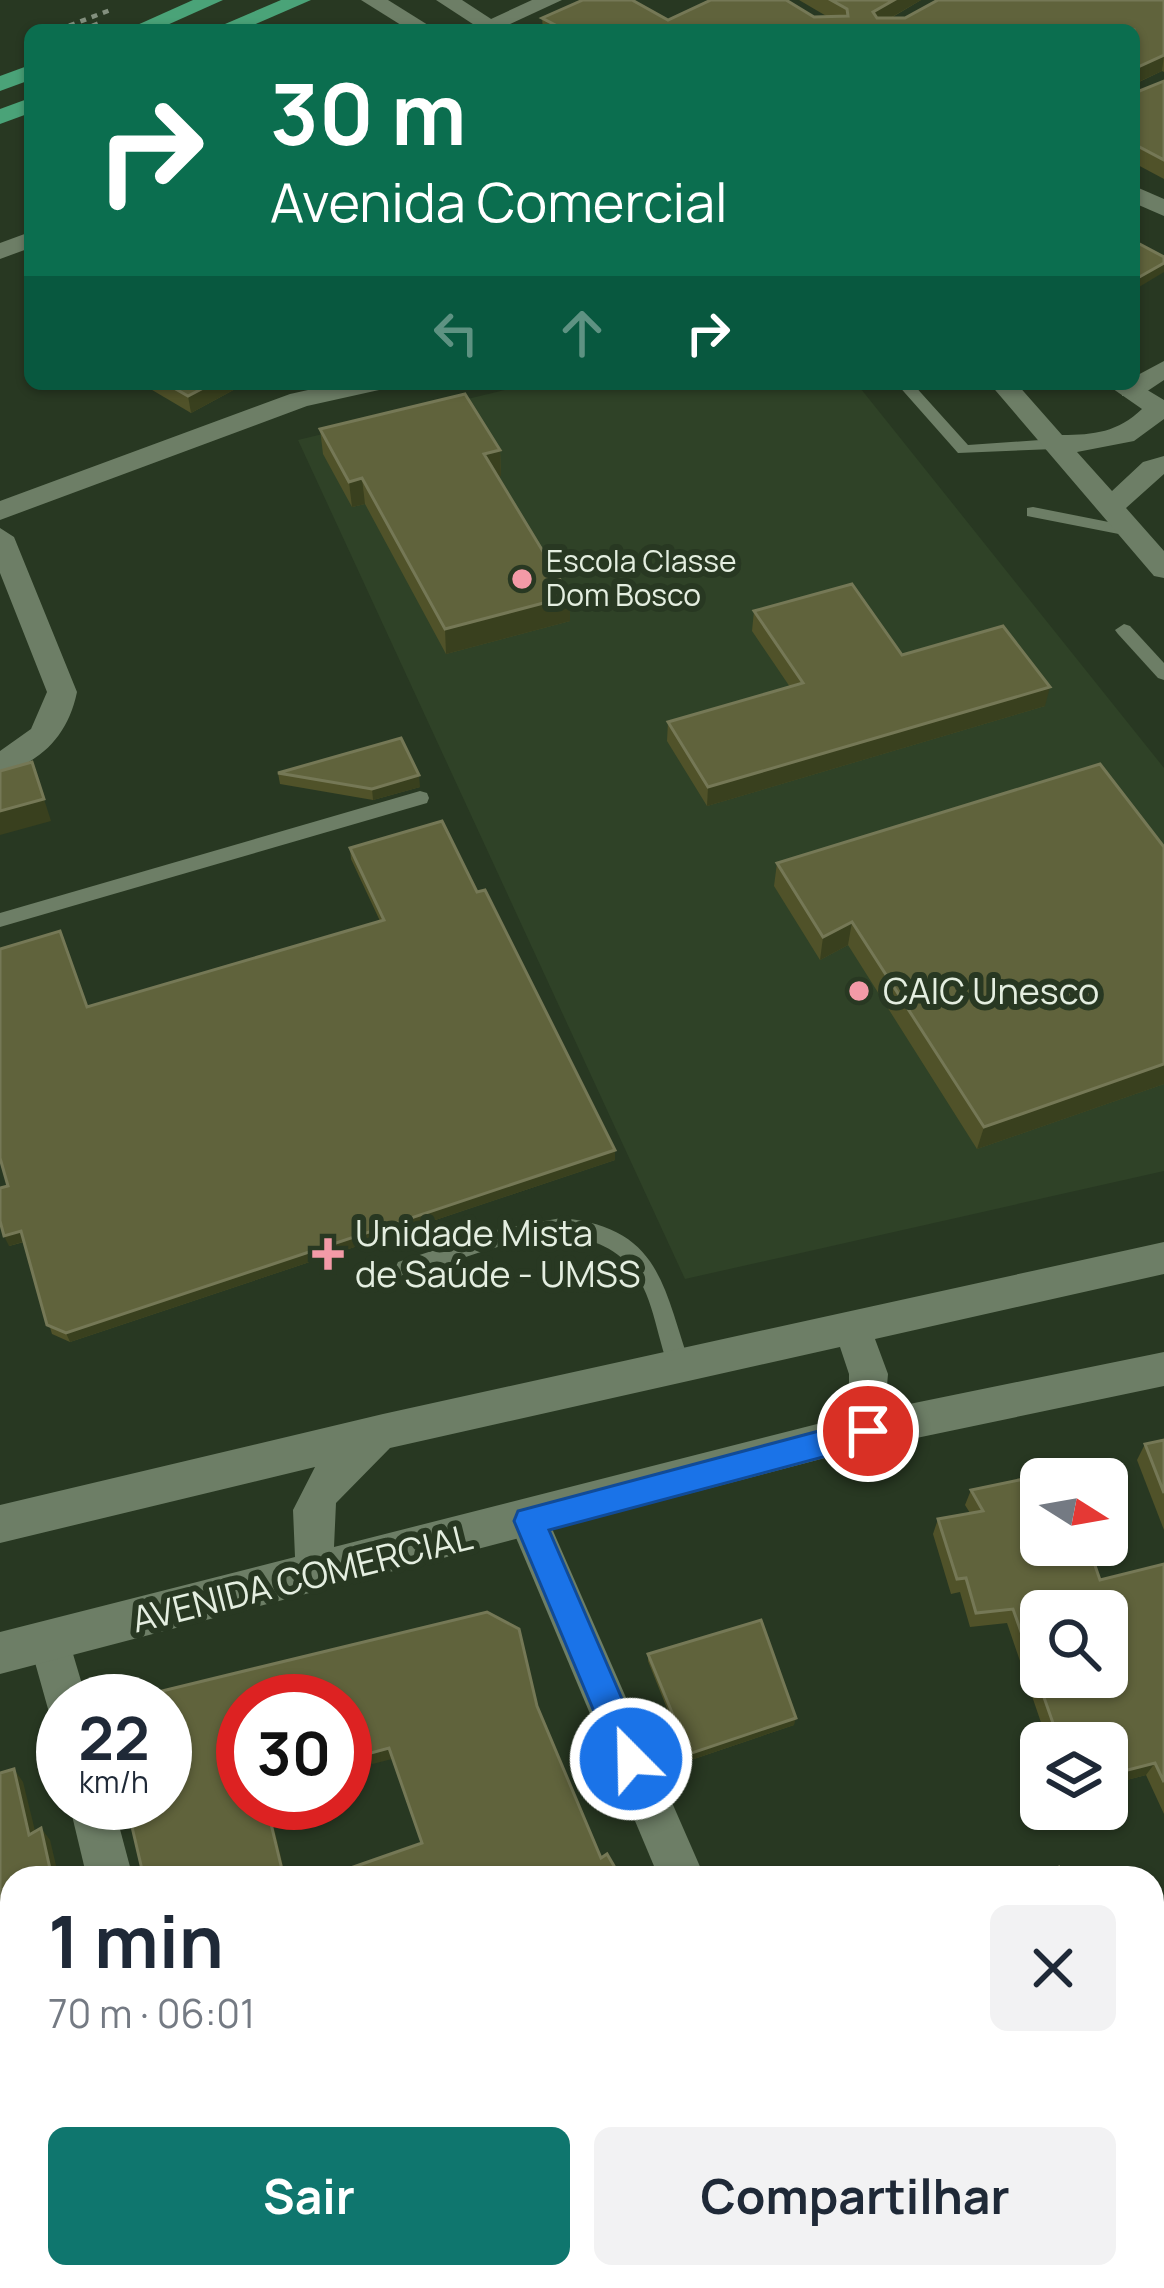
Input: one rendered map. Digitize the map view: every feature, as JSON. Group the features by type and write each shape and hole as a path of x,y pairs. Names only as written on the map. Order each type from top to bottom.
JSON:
{"main road":[{"path":"151,24 212,0"},
{"path":"238,24 300,0"}],"street":[{"path":"371,0 413,24"},
{"path":"447,0 486,24"},
{"path":"501,24 550,0"},
{"path":"0,511 299,400 343,390"},
{"path":"1009,390 1164,569"},
{"path":"1054,443 1100,443 1127,436 1161,409 1130,390"},
{"path":"1110,508 1153,468 1164,464"},
{"path":"0,537 62,692 59,717 42,740 0,763"},
{"path":"0,1524 382,1432 1164,1258"},
{"path":"839,1436 860,1422 872,1394 865,1354 851,1330"},
{"name":"AVENIDA COMERCIAL","path":"0,1653 529,1521 839,1436 1164,1369"},
{"path":"319,1573 311,1544 314,1500 325,1480 382,1432"},
{"path":"529,1521 677,1866"},
{"path":"50,1641 58,1674"},
{"path":"98,1830 107,1866"}],"lane":[{"path":"909,390 953,444 964,450 1054,443"},
{"path":"1033,512 1129,531"},
{"path":"1124,630 1164,674"},
{"path":"0,920 419,798"},
{"path":"406,1269 546,1228 583,1226 617,1240 641,1264 680,1368"}],"path":[{"path":"74,24 116,8"}],"shaded area":[{"name":"CAIC Unesco","path":"505,390 862,390 1164,768 1164,1171 685,1279 298,440"}],"building":[{"path":"583,0 632,0 668,20 711,0 786,0 814,17 848,16 847,9 831,0 894,0 873,12 877,18 905,18 938,0 1164,0 1164,55 1140,66 1140,24 554,24 542,18"},
{"path":"1164,81 1164,160 1140,147 1140,91"},
{"path":"1140,244 1164,257 1164,263 1140,277"},
{"path":"465,394 500,450 484,454 570,596 445,629 362,478 349,482 320,429"},
{"path":"852,584 902,655 1003,626 1050,687 708,787 668,722 803,683 754,611"},
{"path":"401,738 419,775 372,789 278,773"},
{"path":"32,762 44,799 0,811 0,771"},
{"path":"1100,764 1164,847 1164,1064 984,1127 852,922 823,937 777,863"},
{"path":"442,821 477,892 485,890 615,1150 66,1333 47,1325 21,1231 4,1236 0,1221 0,1188 8,1186 0,1158 0,949 60,931 87,1007 384,920 350,848"},
{"path":"1164,1440 1164,1493 1145,1444"},
{"path":"1020,1480 1020,1566 1095,1566 1100,1580 1164,1564 1164,1782 1155,1763 1128,1770 1128,1722 1053,1722 1044,1698 1128,1698 1128,1590 1020,1590 1020,1629 1013,1609 976,1613 966,1578 957,1579 938,1519 983,1511 971,1490"},
{"path":"487,1612 519,1629 537,1706 601,1858 607,1854 614,1866 356,1866 422,1843 389,1748 372,1753 372,1674 232,1674"},
{"path":"761,1620 796,1718 689,1754 648,1654"},
{"path":"216,1678 216,1830 272,1830 281,1866 141,1866 133,1830 192,1830 192,1684"},
{"path":"14,1769 29,1835 41,1830 49,1866 0,1866 0,1773"}],"place":[{"name":"Escola Classe Dom Bosco","path":"522,579"},
{"name":"CAIC Unesco","path":"859,991"},
{"name":"Unidade Mista de Saúde - UMSS","path":"328,1254"}],"route":[{"path":"631,1759 529,1521 868,1431"}]}
